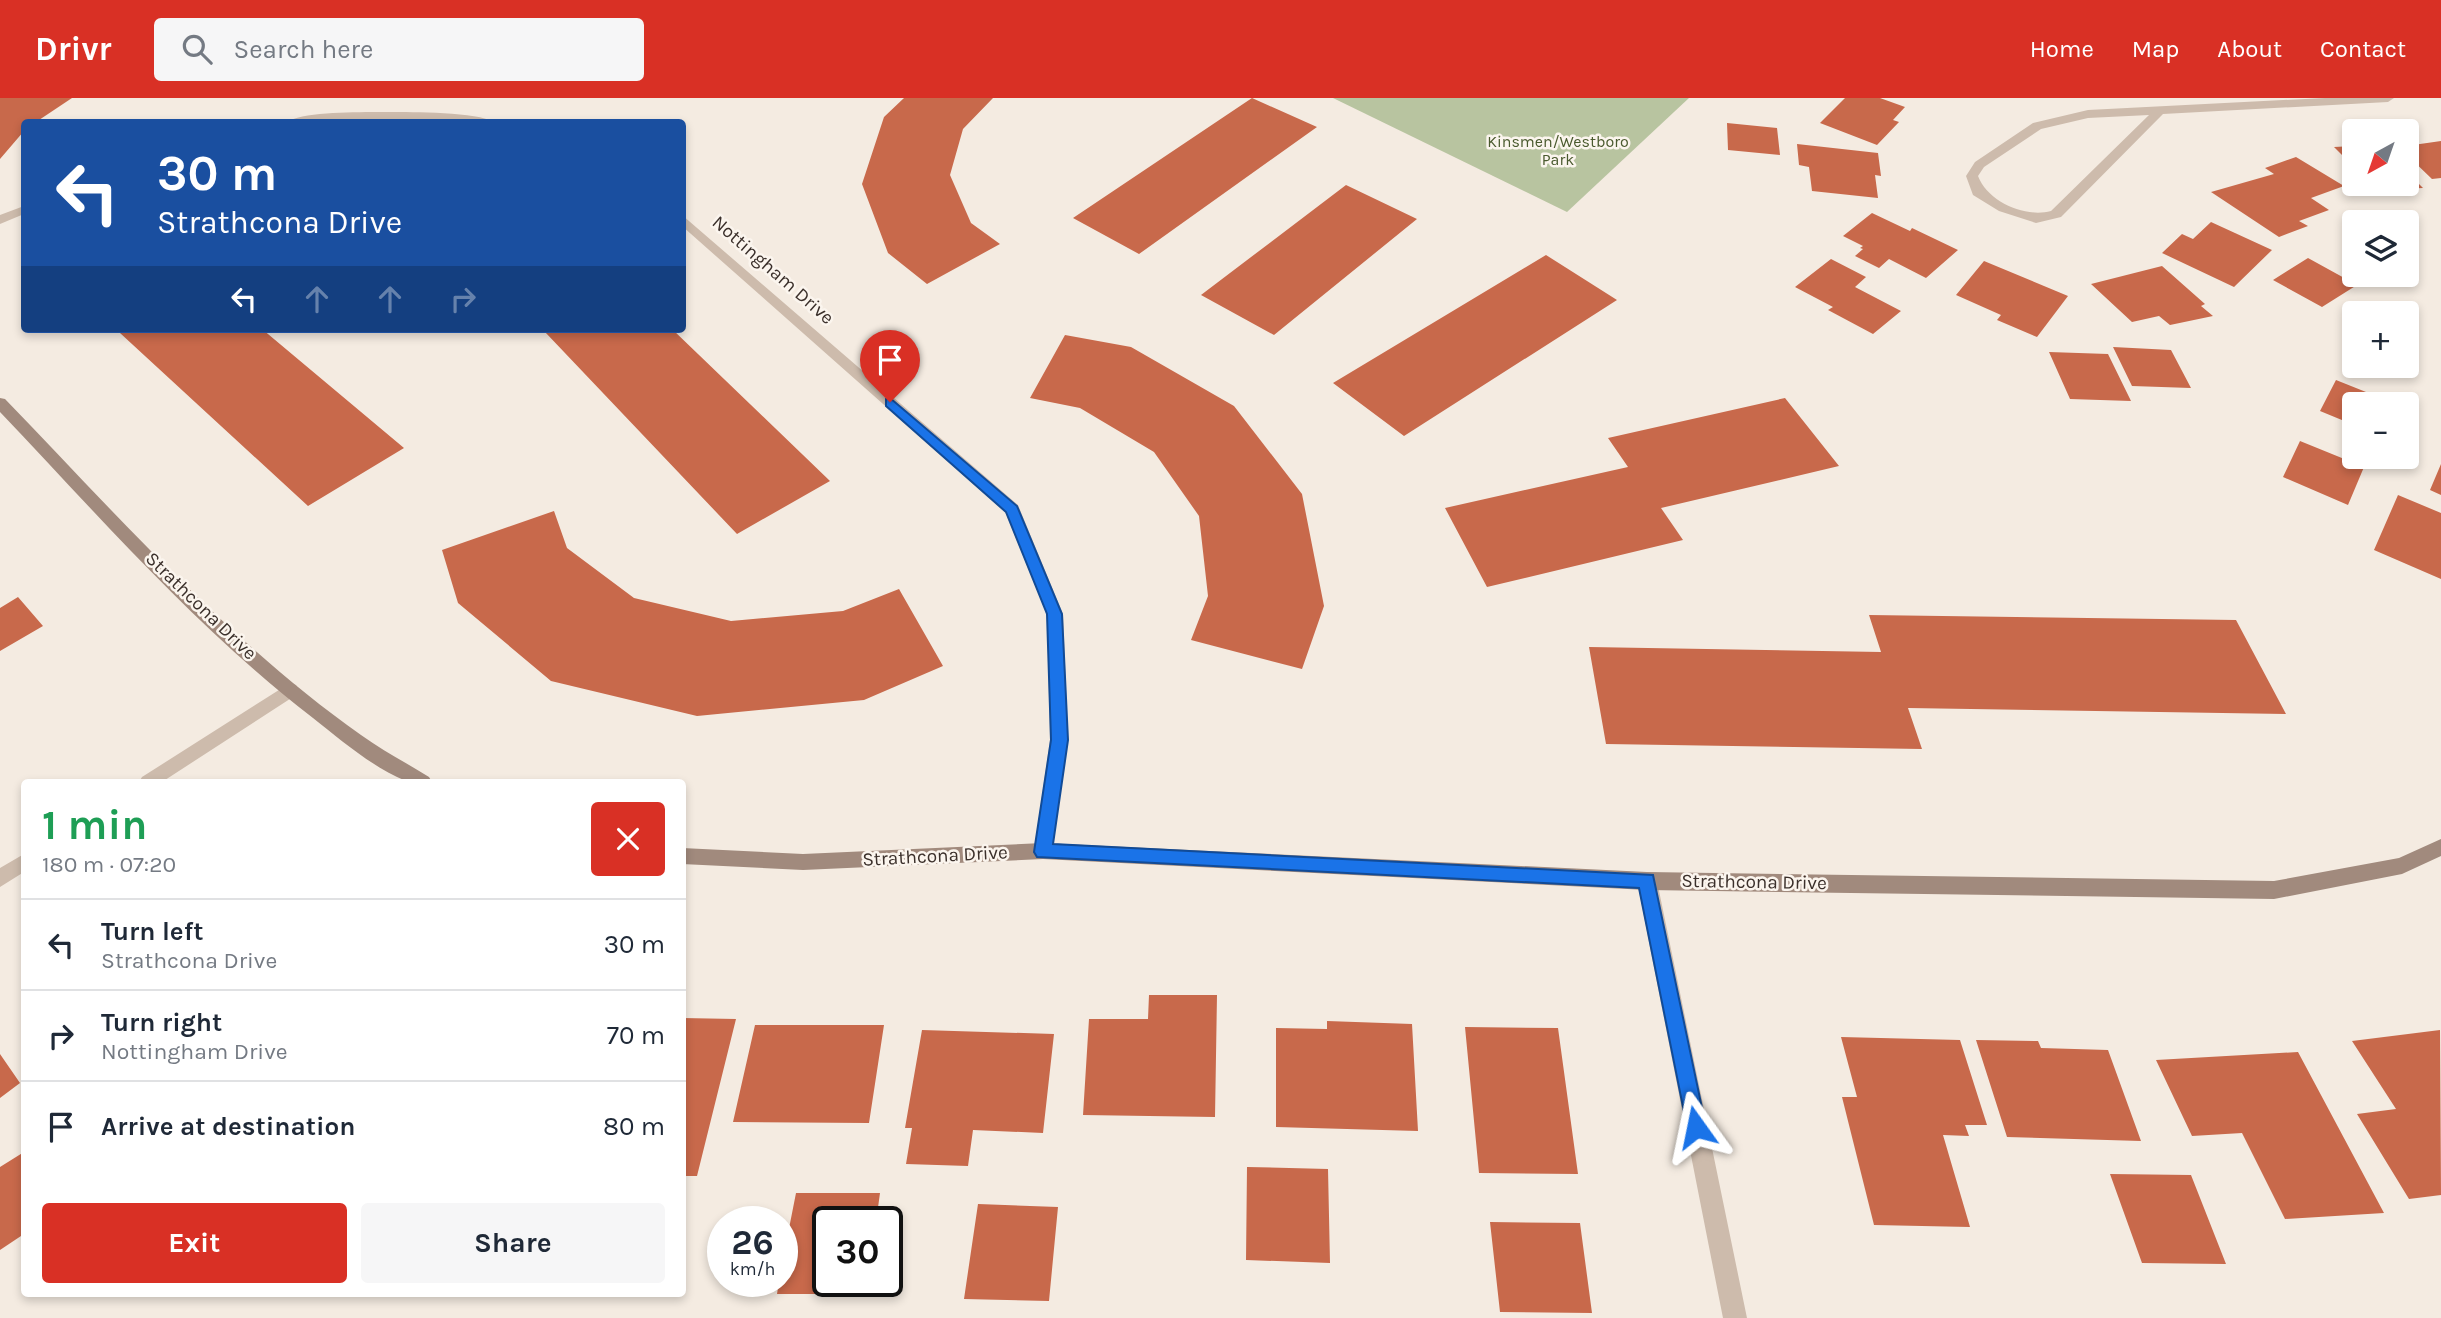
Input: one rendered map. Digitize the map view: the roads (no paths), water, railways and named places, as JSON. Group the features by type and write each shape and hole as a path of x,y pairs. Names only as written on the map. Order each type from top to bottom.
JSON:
{"street":[{"path":"2160,111 2056,214 2036,219 2004,208 1978,192 1972,176 1979,165 2038,126 2088,114 2388,98"},
{"path":"338,119 458,119"},
{"path":"0,220 21,210"},
{"name":"Nottingham Drive","path":"686,223 1012,509 1055,614 1059,740 1043,852"},
{"name":"Strathcona Drive","path":"0,403 208,617 290,690 357,742 419,779"},
{"path":"153,779 290,690"},
{"name":"Strathcona Drive","path":"686,856 803,862 1043,852 1647,881 2274,890 2402,866 2441,847"},
{"path":"0,878 21,864"},
{"path":"1647,881 1735,1318"}],"park label":[{"name":"Kinsmen/Westboro Park","path":"1558,150"}]}
